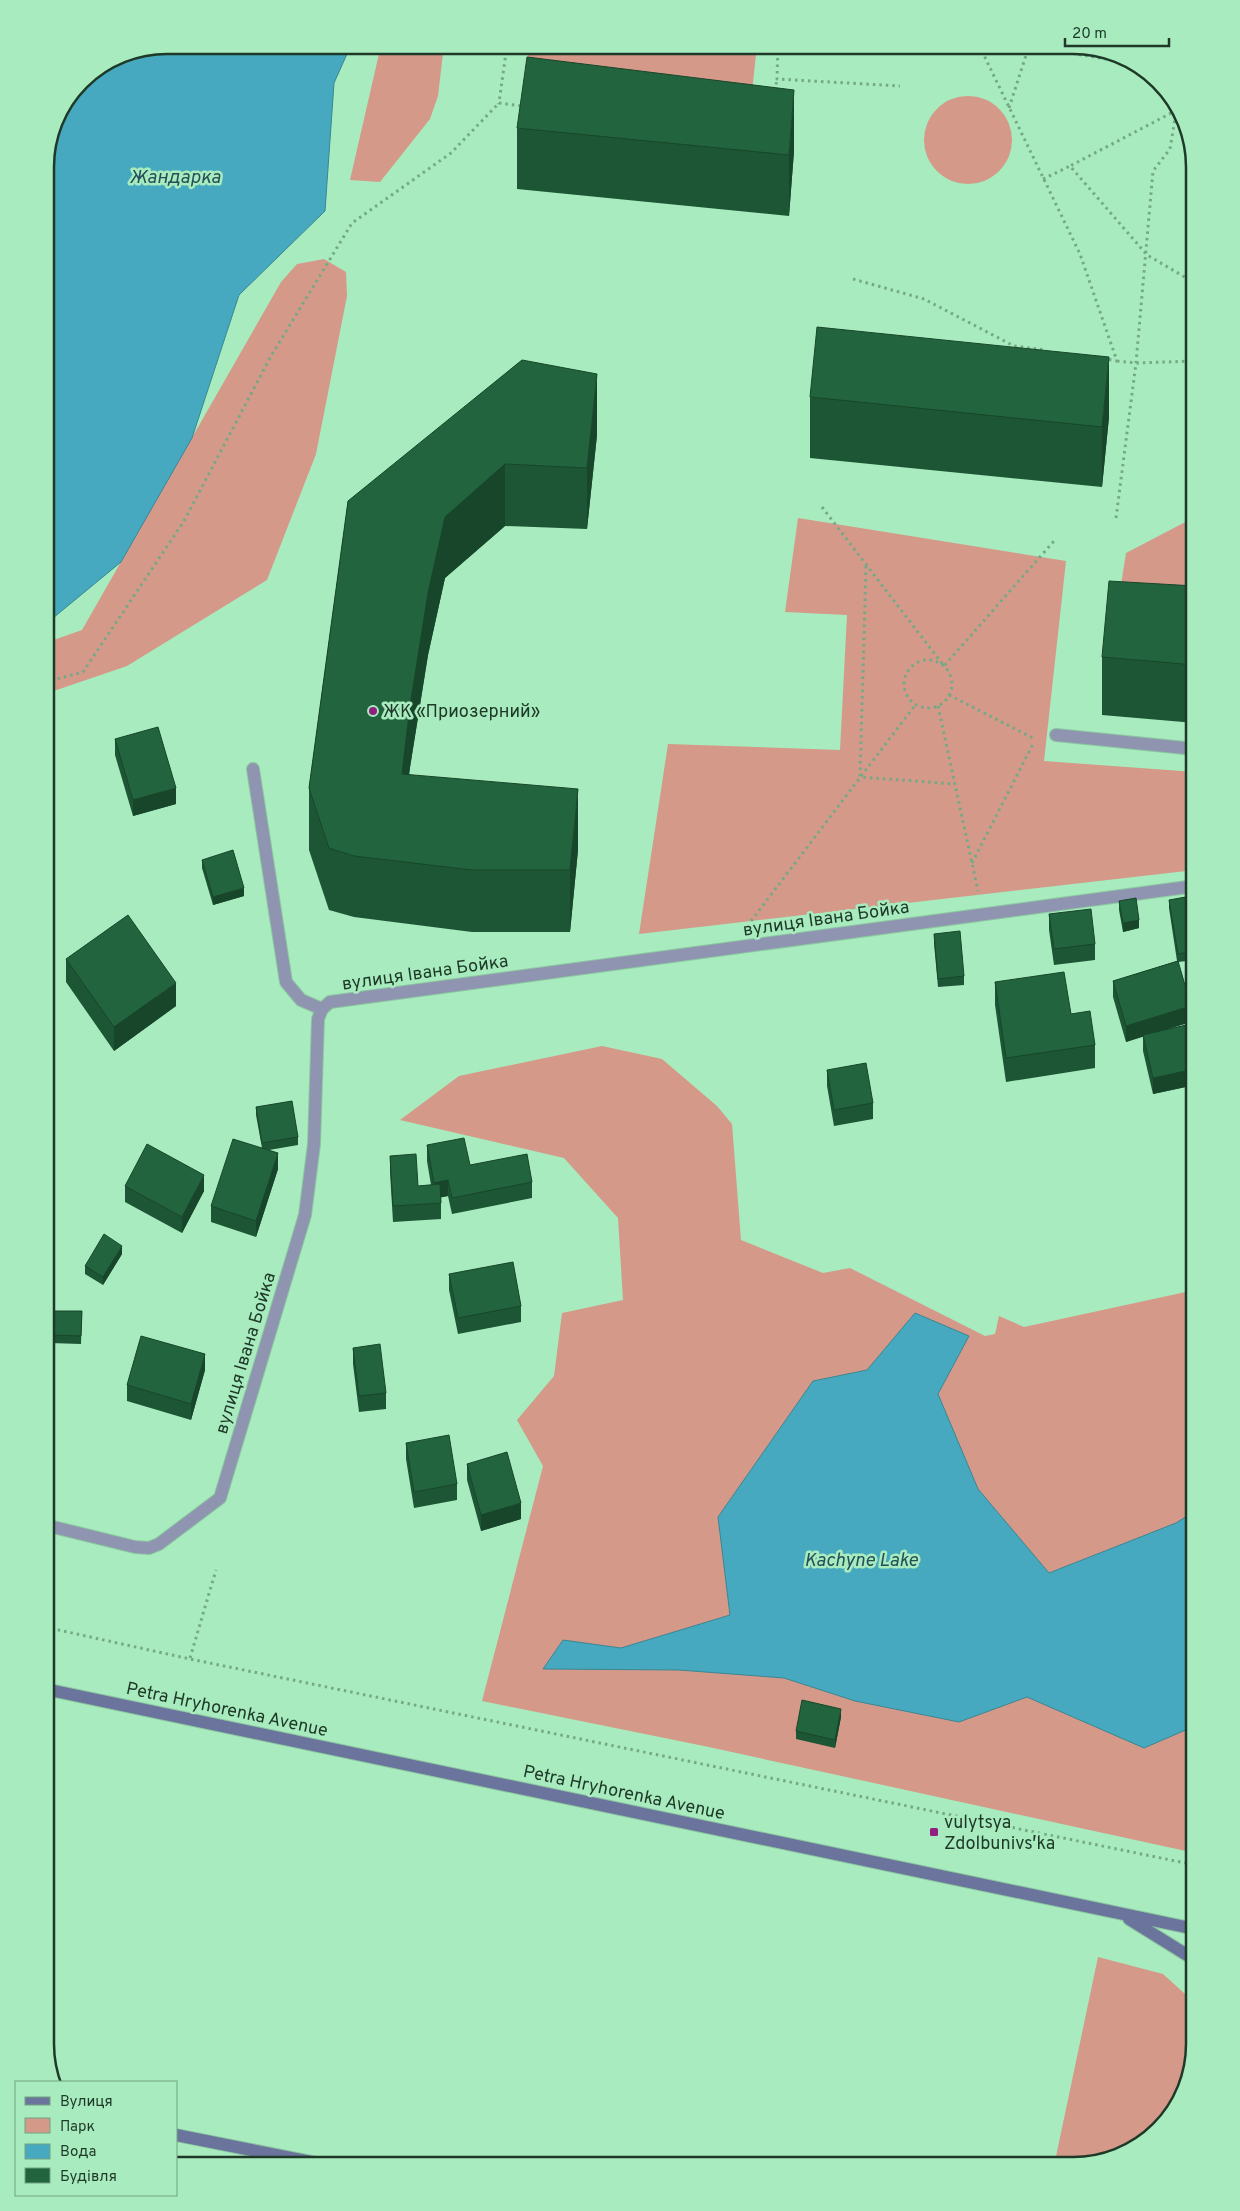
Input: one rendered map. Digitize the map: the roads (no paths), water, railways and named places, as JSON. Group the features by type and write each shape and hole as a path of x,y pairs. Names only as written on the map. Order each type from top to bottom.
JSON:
{"main road":[{"name":"Petra Hryhorenka Avenue","path":"54,1692 1186,1927"},
{"path":"1121,1914 1186,1954"},
{"path":"178,2135 287,2157"}],"street":[{"path":"1056,735 1186,748"},
{"path":"253,769 286,982 301,1000 322,1009"},
{"name":"вулиця Івана Бойка","path":"54,1527 136,1547 149,1548 159,1544 220,1498 305,1215 314,1144 318,1018 322,1009 330,1002 1186,887"}],"water":[{"name":"Жандарка","path":"160,54 347,54 334,83 325,211 239,295 192,438 121,562 54,617 54,160 62,124 73,104 92,82 124,62 145,56"},
{"name":"Kachyne Lake","path":"915,1313 969,1336 938,1394 978,1489 1049,1573 1176,1523 1186,1517 1186,1730 1144,1748 1027,1697 959,1722 855,1701 784,1678 679,1670 543,1669 563,1640 621,1648 730,1615 718,1517 813,1381 867,1370"}],"place":[{"name":"ЖК «Приозерний»","path":"373,711"},
{"name":"vulytsya Zdolbunivsʹka","path":"934,1832"}]}
